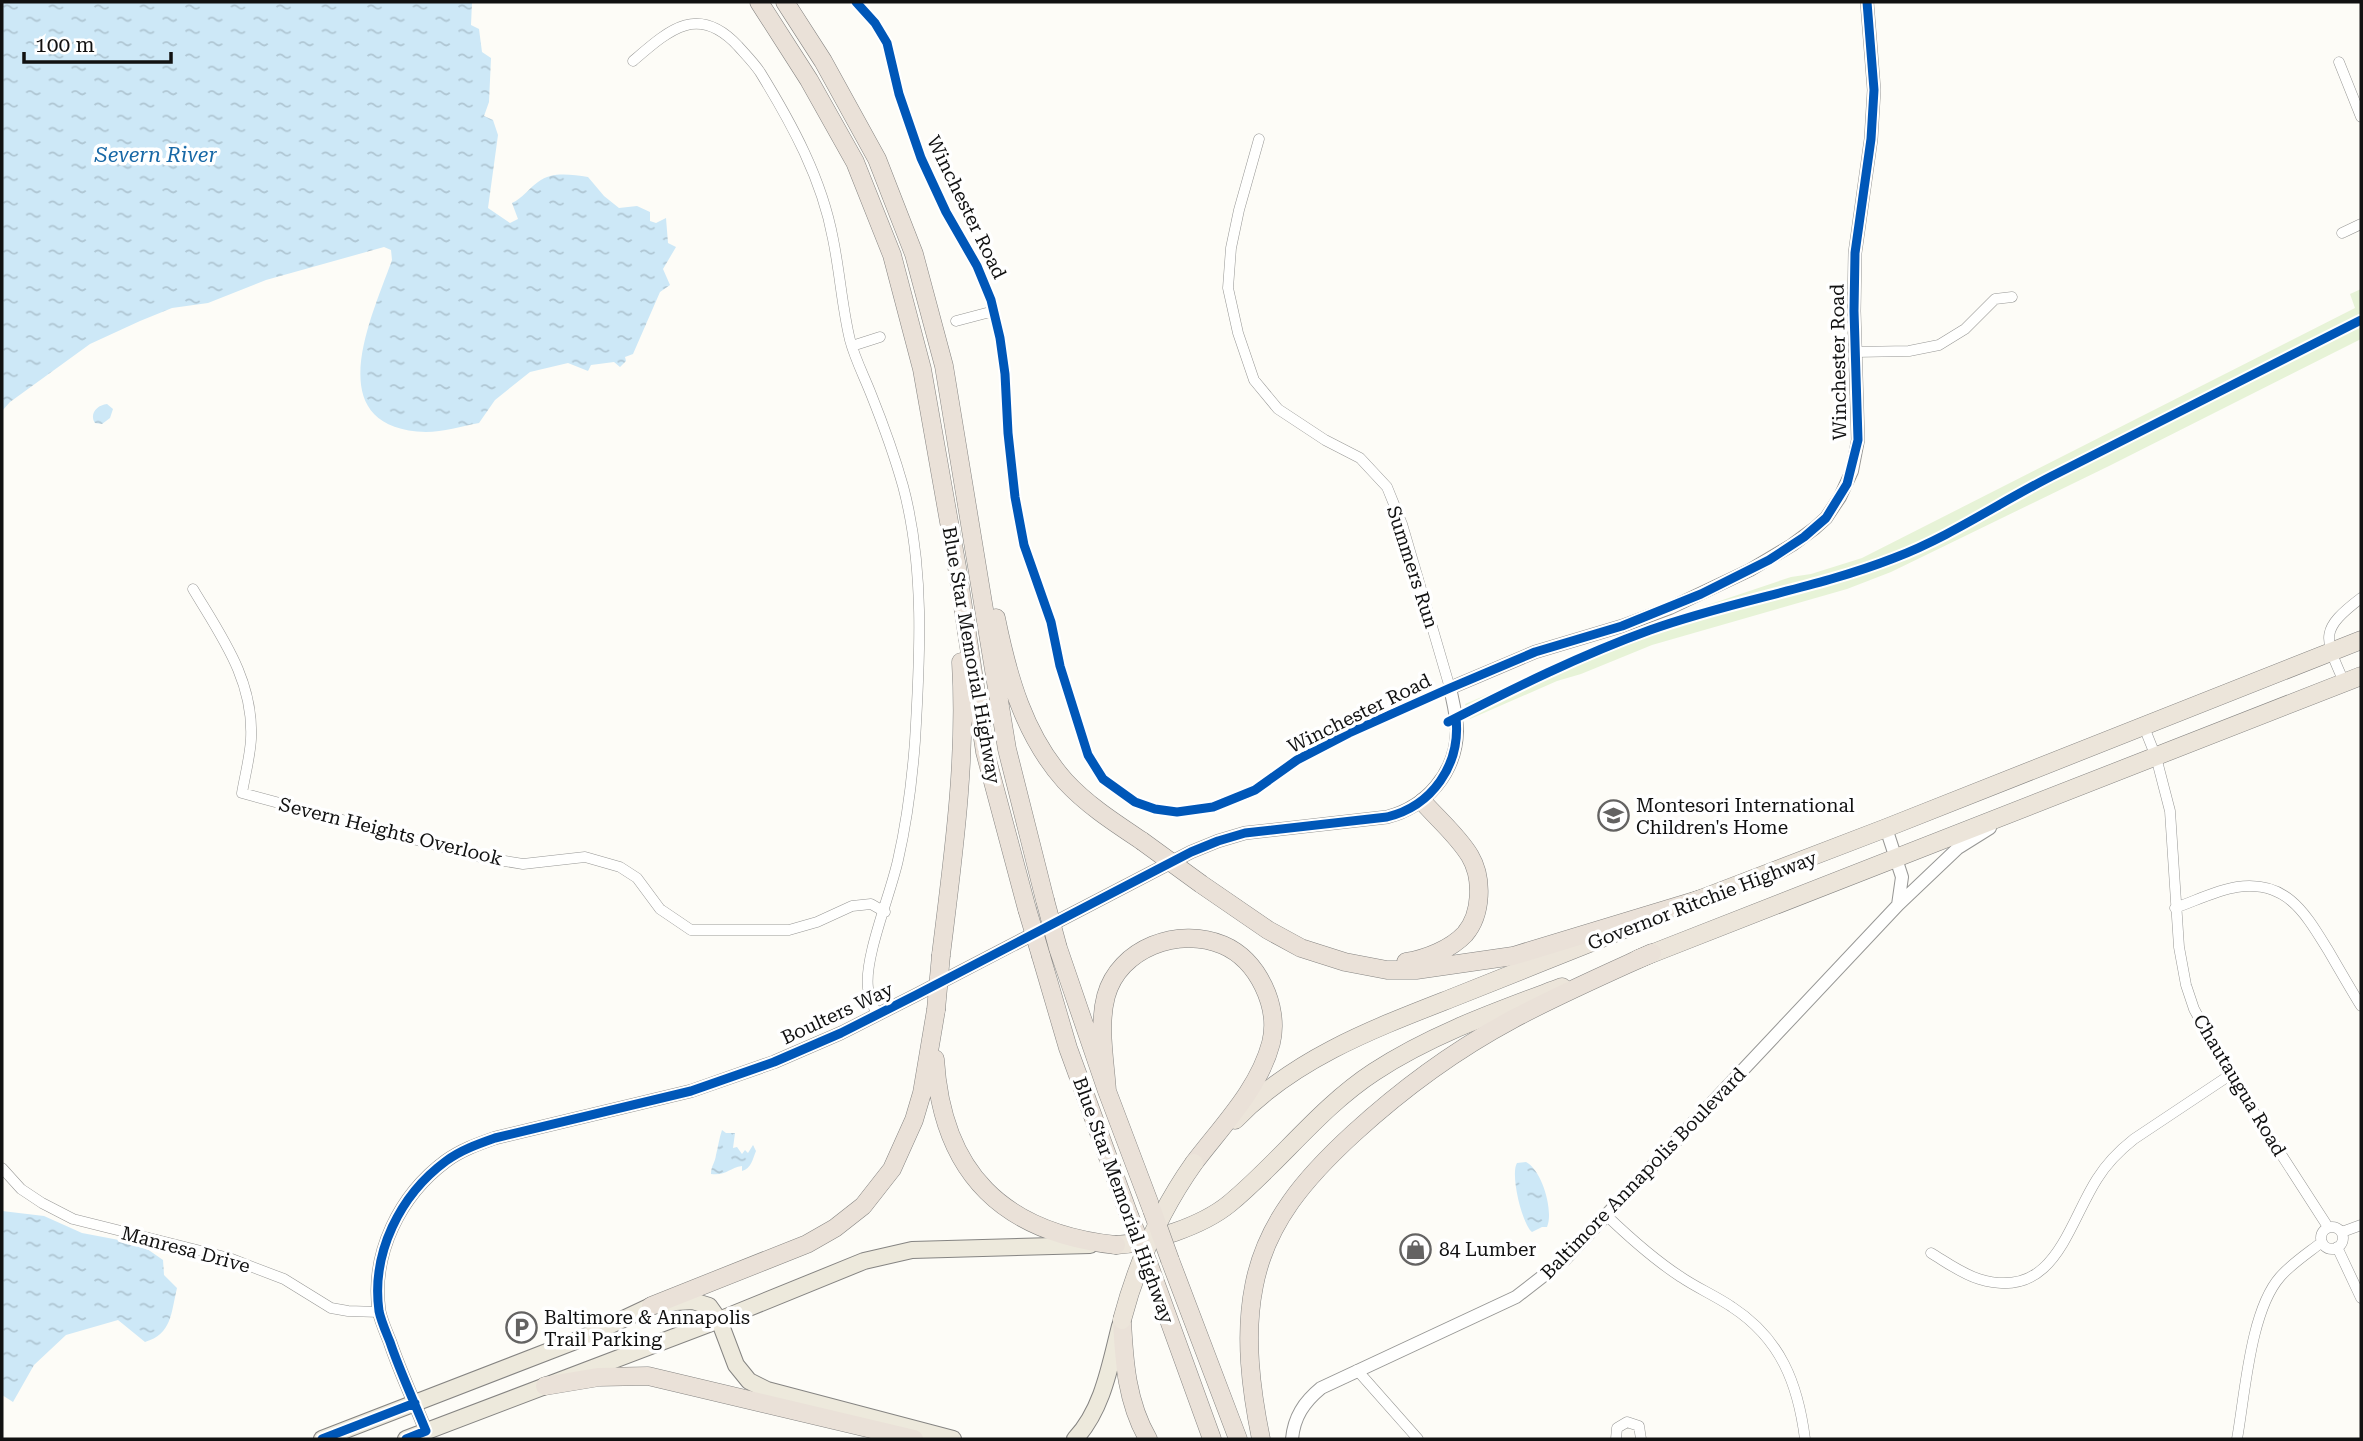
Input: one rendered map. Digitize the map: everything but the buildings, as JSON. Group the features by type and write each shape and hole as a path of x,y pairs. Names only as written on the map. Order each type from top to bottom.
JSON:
{"highway":[{"name":"Blue Star Memorial Highway","path":"759,2 809,80 855,162 892,255 922,369 957,567 985,752 1027,909 1068,1048 1212,1439"},
{"name":"Blue Star Memorial Highway","path":"785,2 823,61 877,159 914,254 944,366 1007,749 1058,948 1107,1091 1238,1439"},
{"path":"944,366 1007,670 1021,709 1041,749 1066,781 1095,808 1201,884 1268,930 1301,948 1345,962 1387,970 1416,970 1513,956 1704,898"},
{"path":"957,567 964,712 958,820 936,1010 934,1051 940,1110 963,1164 998,1202 1040,1228 1087,1242 1116,1245"},
{"name":"Governor Ritchie Highway","path":"1122,1320 1134,1279 1161,1214 1174,1191 1194,1163 1250,1104 1304,1065 1359,1035 2361,640"},
{"name":"Governor Ritchie Highway","path":"1116,1245 1180,1230 1227,1205 1339,1097 1375,1071 1472,1021 2017,812 2361,676"},
{"path":"1345,962 1392,963 1416,960 1440,952 1464,935 1472,923 1479,893 1477,873 1471,857 1423,802"},
{"path":"1107,1091 1103,1021 1106,995 1117,973 1133,955 1154,944 1175,939 1199,939 1224,945 1246,961 1264,986 1272,1010 1272,1040 1263,1067 1250,1090 1194,1163"},
{"path":"1261,1439 1250,1357 1254,1285 1283,1212 1308,1177 1376,1113 1475,1041 1541,1004 1652,953"},
{"path":"651,1306 807,1244 835,1228 863,1206 892,1169 915,1120 936,1010"},
{"path":"1122,1320 1129,1392 1148,1439"},
{"path":"545,1386 599,1377 648,1376 914,1439"}],"main road":[{"name":"Governor Ritchie Highway","path":"406,1439 719,1320 864,1261 912,1251 1116,1245"},
{"path":"322,1439 583,1338 651,1306 693,1301 709,1306 719,1320 736,1366 749,1381 767,1390 953,1439"},
{"path":"1075,1439 1086,1427 1097,1404 1122,1320"}],"street":[{"name":"Winchester Road","path":"856,2 875,23 887,43 899,94 921,158 946,212 977,266 994,311 1005,374 1015,497 1024,545 1051,622 1060,666 1088,755 1103,779 1135,802 1155,809 1177,811 1213,807 1255,790 1297,760 1349,733 1535,652 1622,626 1670,608 1759,565 1792,545 1826,518 1852,471 1858,440 1855,253 1871,139 1874,90 1867,2"},
{"path":"633,61 659,38 684,25 702,22 726,33 755,64 804,149 833,237 852,346 890,444 904,489 913,547 920,624 915,745 908,808 885,912 872,951 867,985 877,1014"},
{"path":"2339,62 2361,117"},
{"name":"Summers Run","path":"1259,139 1231,248 1228,288 1238,333 1254,380 1279,409 1325,440 1360,458 1387,487 1402,524 1450,688"},
{"path":"2342,233 2361,224"},
{"path":"1855,352 1909,351 1940,345 1965,328 1995,299 2012,296"},
{"name":"Winchester Road","path":"956,321 994,311"},
{"path":"852,346 880,337"},
{"name":"Severn Heights Overlook","path":"193,589 238,664 248,705 251,738 242,793 480,857 523,864 584,857 620,867 637,877 660,909 691,930 789,930 817,922 852,906 871,904 885,912"},
{"path":"2344,682 2331,652 2328,635 2333,622 2361,598"},
{"name":"Boulters Way","path":"426,1431 379,1312 381,1261 398,1214 412,1194 448,1159 495,1138 724,1081 785,1057 877,1014 1191,852 1218,841 1245,833 1387,817 1407,811 1423,802 1445,773 1455,746 1457,730 1450,688"},
{"name":"Chautaugua Road","path":"2144,727 2170,811 2175,908 2186,985 2205,1032 2230,1075 2328,1227"},
{"name":"Baltimore Annapolis Boulevard","path":"1292,1439 1296,1420 1311,1396 1321,1388 1516,1297 1565,1259 1898,905 1958,848 2017,812"},
{"path":"1886,828 1902,877 1898,905"},
{"path":"2175,908 2234,887 2271,889 2286,896 2300,908 2311,923 2361,1006"},
{"path":"1931,1254 1989,1282 2018,1282 2034,1276 2059,1251 2097,1179 2119,1151 2230,1075"},
{"name":"Manresa Drive","path":"2,1168 21,1189 73,1219 229,1258 284,1279 331,1308 379,1312"},
{"path":"1606,1215 1641,1248 1738,1311 1769,1339 1792,1379 1800,1403 1805,1439"},
{"path":"2342,1232 2361,1225"},
{"path":"2328,1227 2336,1227 2342,1232 2343,1239 2337,1247 2330,1249 2322,1242 2321,1235 2328,1227"},
{"path":"2237,1439 2254,1340 2263,1306 2279,1278 2322,1242"},
{"path":"2337,1247 2361,1298"},
{"path":"1357,1370 1418,1439"},
{"path":"1616,1439 1617,1428 1628,1422 1639,1426 1641,1439"}],"green space":[{"path":"2361,289 2361,339 1891,572 1847,589 1652,645 1557,681 1470,719 1465,704 1666,619 1791,577 1811,574 1862,558 2355,308 2350,294"}],"water":[{"name":"Severn River","path":"2,2 472,2 471,25 479,29 482,52 491,58 489,102 484,116 493,120 498,135 488,208 510,223 518,219 512,203 544,179 562,175 588,177 604,196 619,208 637,206 650,212 650,221 656,223 666,218 668,243 676,247 663,269 670,285 660,292 633,354 625,357 626,361 620,367 614,362 591,365 588,371 568,363 530,372 495,400 479,423 446,430 426,432 393,426 372,412 362,391 361,367 365,339 392,260 391,250 384,247 266,280 208,303 172,308 140,321 90,344 10,402 2,411"},
{"path":"107,404 113,409 110,418 102,424 95,423 95,410"},
{"path":"722,1130 735,1133 733,1148 737,1147 742,1154 745,1150 748,1153 753,1145 756,1151 745,1170 742,1171 742,1166 720,1174 711,1174"},
{"path":"1526,1162 1532,1166 1542,1182 1549,1211 1547,1227 1532,1232 1521,1210 1515,1177 1517,1163"},
{"path":"2,1211 44,1216 82,1233 140,1244 163,1260 164,1275 177,1288 169,1321 161,1334 145,1342 118,1320 66,1335 34,1365 13,1402 2,1395"}],"cycle path":[{"path":"856,2 875,23 887,43 899,94 921,158 946,212 977,266 991,300 1005,374 1015,497 1024,545 1051,622 1060,666 1088,755 1103,779 1135,802 1155,809 1177,812 1213,807 1255,790 1297,760 1349,733 1535,652 1622,626 1701,594 1769,560 1804,537 1826,518 1847,484 1858,440 1855,253 1871,139 1874,90 1867,2"},
{"path":"1448,722 1548,673 1650,630 1864,569 1915,549 2361,320"},
{"path":"406,1439 426,1431 380,1315 380,1268 392,1227 402,1208 415,1191 446,1161 464,1150 495,1138 691,1091 774,1062 841,1033 1191,852 1218,841 1245,833 1387,817 1403,812 1430,793 1448,767 1454,752 1456,718"},
{"path":"322,1439 415,1403"}],"place":[{"name":"Montesori International Children's Home","path":"1613,816"},
{"name":"84 Lumber","path":"1416,1249"},
{"name":"Baltimore & Annapolis Trail Parking","path":"521,1328"}]}
